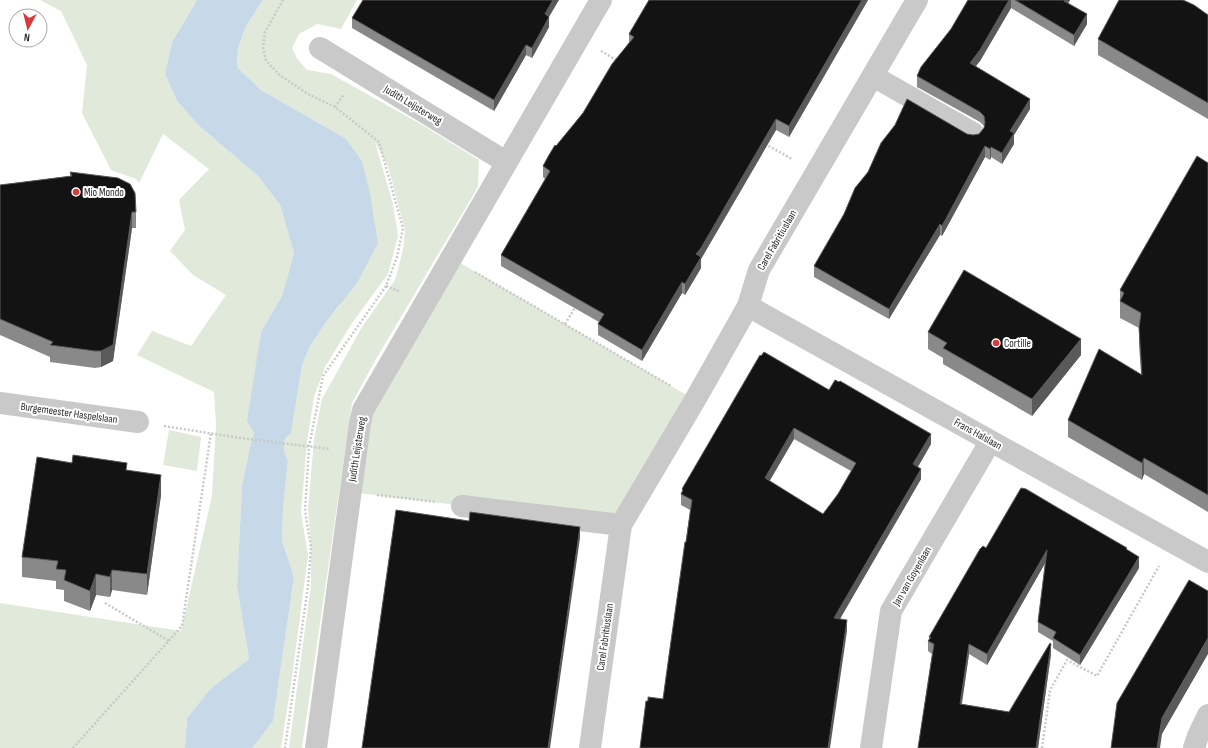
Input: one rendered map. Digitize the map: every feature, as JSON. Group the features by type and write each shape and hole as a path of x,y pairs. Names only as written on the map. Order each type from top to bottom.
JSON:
{"street":[{"name":"Judith Leijsterweg","path":"316,748 350,492 363,410 450,257 600,0"},
{"name":"Carel Fabritiuslaan","path":"590,748 621,525 695,400 748,306 759,270 917,0"},
{"name":"Judith Leijsterweg","path":"320,48 506,162"},
{"path":"873,76 973,133"},
{"name":"Frans Halslaan","path":"748,306 1208,562"},
{"name":"Burgemeester Haspelslaan","path":"0,403 138,422"},
{"name":"Jan van Goyenlaan","path":"871,748 891,611 990,442"},
{"path":"462,506 621,525"},
{"path":"1194,748 1208,715"}],"path":[{"path":"283,0 265,32 263,48 266,61 281,76 308,94 336,107 379,142 403,228 397,257 386,286 323,376 309,447 305,512 311,547 308,586 285,748"},
{"path":"578,38 619,61"},
{"path":"762,142 816,173"},
{"path":"450,257 695,400"},
{"path":"565,324 576,305"},
{"path":"138,422 309,447"},
{"path":"73,748 182,626 211,433"},
{"path":"350,492 462,506"},
{"path":"1042,748 1050,690 1067,660 1096,676 1172,542"},
{"path":"105,603 169,641"}],"green space":[{"path":"40,0 197,0 172,42 165,74 177,101 198,125 258,176 280,205 294,253 282,296 261,332 255,374 254,433 242,485 237,587 249,659 211,688 187,718 185,748 0,748 0,603 181,631 212,496 216,425 214,392 137,355 152,331 191,346 226,295 193,275 170,251 185,230 179,200 209,169 163,134 139,183 136,179 111,170 82,113 87,65 61,11"},
{"path":"263,0 357,0 341,29 317,24 299,34 292,48 298,60 307,70 331,74 419,123 479,160 478,187 376,359 352,403 302,748 289,748 311,584 311,547 308,509 314,439 322,399 362,327 395,280 403,250 405,230 388,166 375,142 393,204 398,236 388,274 352,323 325,367 314,397 307,442 301,513 308,555 281,748 252,748 273,720 294,577 282,540 283,509 288,461 284,451 285,438 291,432 302,366 309,348 326,322 340,305 345,138 261,90 237,67 238,48 246,26"},
{"path":"450,257 695,400 621,525 350,492 360,423"},
{"path":"169,430 201,437 197,471 163,465"}],"water":[{"path":"197,0 263,0 246,26 238,48 237,67 261,90 345,138 362,161 370,194 378,243 357,283 326,322 309,348 302,366 291,433 285,438 284,451 288,461 283,509 282,540 294,577 273,721 252,748 185,748 187,718 211,688 249,659 237,587 242,485 254,433 247,421 261,332 282,296 294,253 280,205 258,176 198,125 177,101 165,74 172,42"}],"building":[{"path":"363,0 553,0 545,14 549,17 532,48 526,45 494,100 352,18"},
{"path":"649,0 862,0 789,126 776,119 701,248 696,254 701,257 685,284 682,282 642,350 598,324 604,314 501,255 550,171 543,166 549,155 555,145 556,146 583,113 612,64 634,37 629,34"},
{"path":"968,0 1009,0 980,50 970,63 1030,99 1010,131 1014,133 1002,153 991,147 990,149 985,146 942,226 940,224 889,309 814,266 844,214 855,188 868,172 881,143 895,125 907,99 967,134 979,134 984,128 984,116 980,112 917,76 921,67 951,29"},
{"path":"1015,0 1064,0 1087,14 1074,35"},
{"path":"1119,0 1183,0 1194,5 1208,15 1208,103 1098,39"},
{"name":"Cortille","path":"1197,156 1208,163 1208,495 1144,458 1142,463 1068,420 1099,349 1142,375 1139,328 1141,313 1120,301 1124,293 1120,290"},
{"path":"70,172 118,178 130,184 135,193 136,212 132,212 113,345 101,351 50,345 53,342 0,319 0,185 72,176"},
{"path":"964,270 1081,339 1032,399 943,348 947,343 928,332"},
{"path":"764,352 829,390 835,380 840,381 931,434 913,464 921,469 834,618 847,620 828,748 640,748 646,701 648,701 648,697 663,699 692,500 681,494 682,489 760,355 761,356","holes":["794,428 856,463 838,494 823,514 765,478"]},
{"path":"73,455 127,463 126,470 161,475 147,574 112,570 110,577 96,574 90,591 64,580 66,570 56,569 58,561 22,557 37,457 72,463"},
{"path":"1021,488 1026,489 1127,548 1126,549 1139,557 1080,655 1053,638 1056,632 1038,622 1047,550 987,654 969,644 960,704 1009,712 1050,643 1051,644 1036,748 918,748 934,644 928,641 931,637 929,637 980,549 983,546 986,548"},
{"path":"396,510 469,521 470,512 580,527 548,748 362,748"},
{"path":"1189,580 1208,591 1208,638 1162,718 1157,748 1111,748 1117,703"}],"place":[{"name":"Mio Mondo","path":"76,192"},
{"name":"Cortille","path":"996,343"}]}
